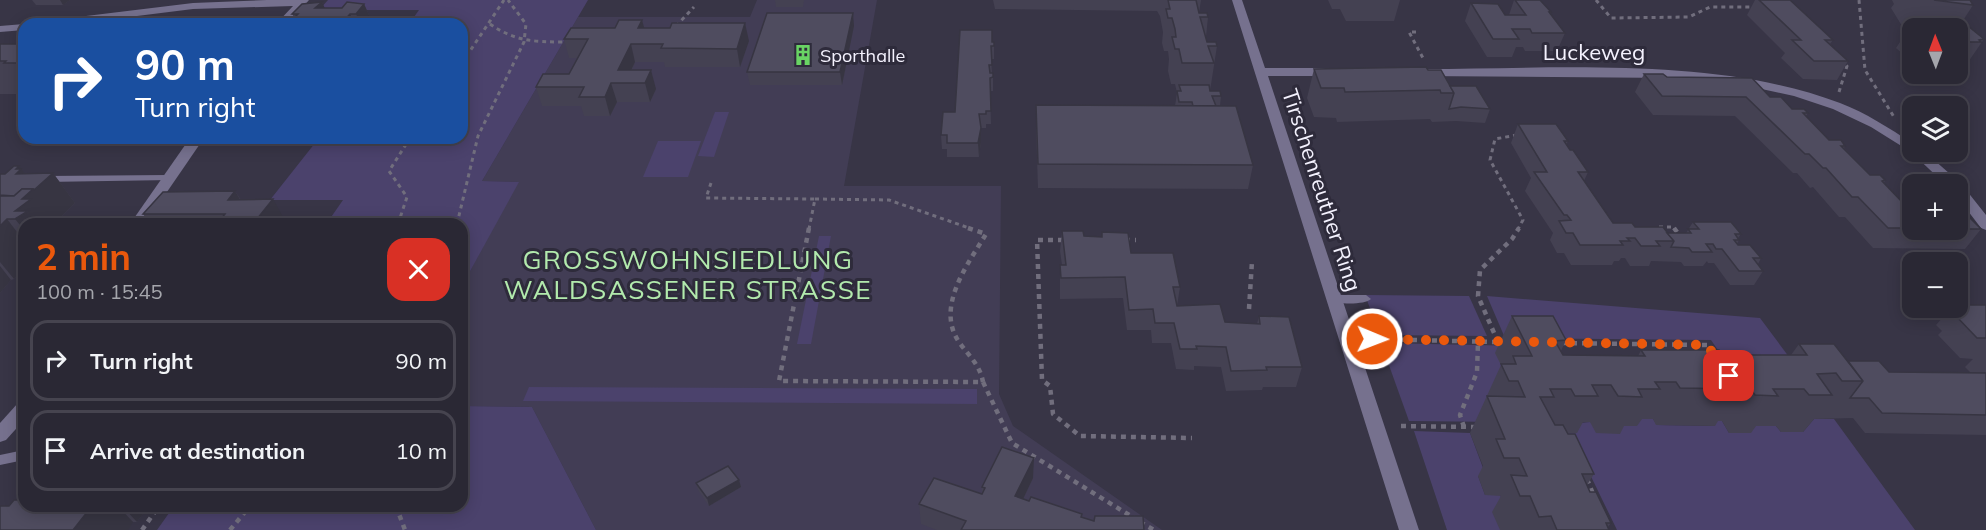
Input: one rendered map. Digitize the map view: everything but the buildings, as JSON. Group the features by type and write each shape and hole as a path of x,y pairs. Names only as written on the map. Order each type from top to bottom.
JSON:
{"street":[{"name":"Tirschenreuther Ring","path":"1237,0 1409,530"},
{"path":"94,18 193,6 304,1"},
{"path":"288,18 304,1"},
{"path":"0,29 18,28"},
{"path":"1260,72 1341,72"},
{"name":"Luckeweg","path":"1408,72 1676,74 1726,78 1792,90 1829,102 1865,118 1902,142"},
{"path":"145,217 192,144"},
{"path":"1929,162 1942,174"},
{"path":"1968,202 1986,225"},
{"path":"0,435 18,415"}],"lane":[{"path":"33,179 168,178"},
{"path":"1334,299 1366,299"},
{"path":"0,460 18,456"}],"path":[{"path":"458,218 478,136 525,42 526,24 506,0 468,55"},
{"path":"1596,0 1611,18 1689,17 1710,7 1754,7"},
{"path":"1859,0 1865,70 1897,122"},
{"path":"676,27 694,7"},
{"path":"490,24 508,38 525,42 563,42"},
{"path":"1416,32 1409,32 1426,63"},
{"path":"1838,57 1847,66 1838,97"},
{"path":"1498,342 1478,296 1480,270 1512,239 1524,220 1490,160 1495,139 1526,134"},
{"path":"400,218 407,197 389,171 406,144"},
{"path":"711,183 706,198 889,200 986,234 955,288 951,305 956,338 982,372 982,382 1012,443 1154,530"},
{"path":"815,198 779,381 982,382"},
{"path":"1653,227 1674,227 1686,243"},
{"path":"1070,240 1037,240 1042,380 1050,386 1053,414 1080,436 1192,438"},
{"path":"1114,240 1136,240"},
{"path":"1249,309 1252,261"},
{"path":"1372,339 1509,342"},
{"path":"1464,427 1460,416 1474,384 1480,361 1478,342"},
{"path":"1552,343 1707,345 1714,355"},
{"path":"1401,426 1481,427"},
{"path":"1584,473 1596,500 1585,500"},
{"path":"142,530 155,512"},
{"path":"230,530 245,512"},
{"path":"398,512 405,530"}],"shaded area":[{"path":"328,0 588,0 482,181 519,182 468,275 468,218 330,218 343,200 270,200 314,144 468,144 468,18 413,18 419,10 319,10"},
{"path":"757,0 877,0 844,186 1001,186 999,394 1013,426 1162,530 596,530 532,407 468,406 468,275 518,182 482,181 578,17 750,17"},
{"path":"715,112 729,112 714,157 698,156"},
{"path":"658,141 701,141 688,177 643,177"},
{"path":"819,236 831,236 811,344 797,344"},
{"path":"1365,295 1469,296 1487,336 1380,335"},
{"path":"1487,296 1760,318 1807,381 1773,382 1780,392 1747,392 1711,340 1505,338"},
{"path":"1381,343 1524,346 1514,393 1502,422 1409,421"},
{"path":"529,387 977,389 977,404 523,401"},
{"path":"468,406 532,407 596,530 157,530 170,512 468,512"},
{"path":"1633,419 1653,419 1657,425 1714,426 1712,421 1722,421 1729,433 1747,426 1776,426 1781,432 1803,432 1814,419 1834,419 1915,530 1617,530 1583,460 1551,426 1590,422 1615,426"},
{"path":"1414,431 1470,433 1486,476 1478,476 1485,495 1500,495 1508,513 1500,530 1447,530"}],"place":[{"name":"Sporthalle","path":"803,55"}],"district":[{"name":"GROSSWOHNSIEDLUNG WALDSASSENER STRASSE","path":"688,274"}],"route":[{"path":"1372,339 1707,345 1729,376"}]}
